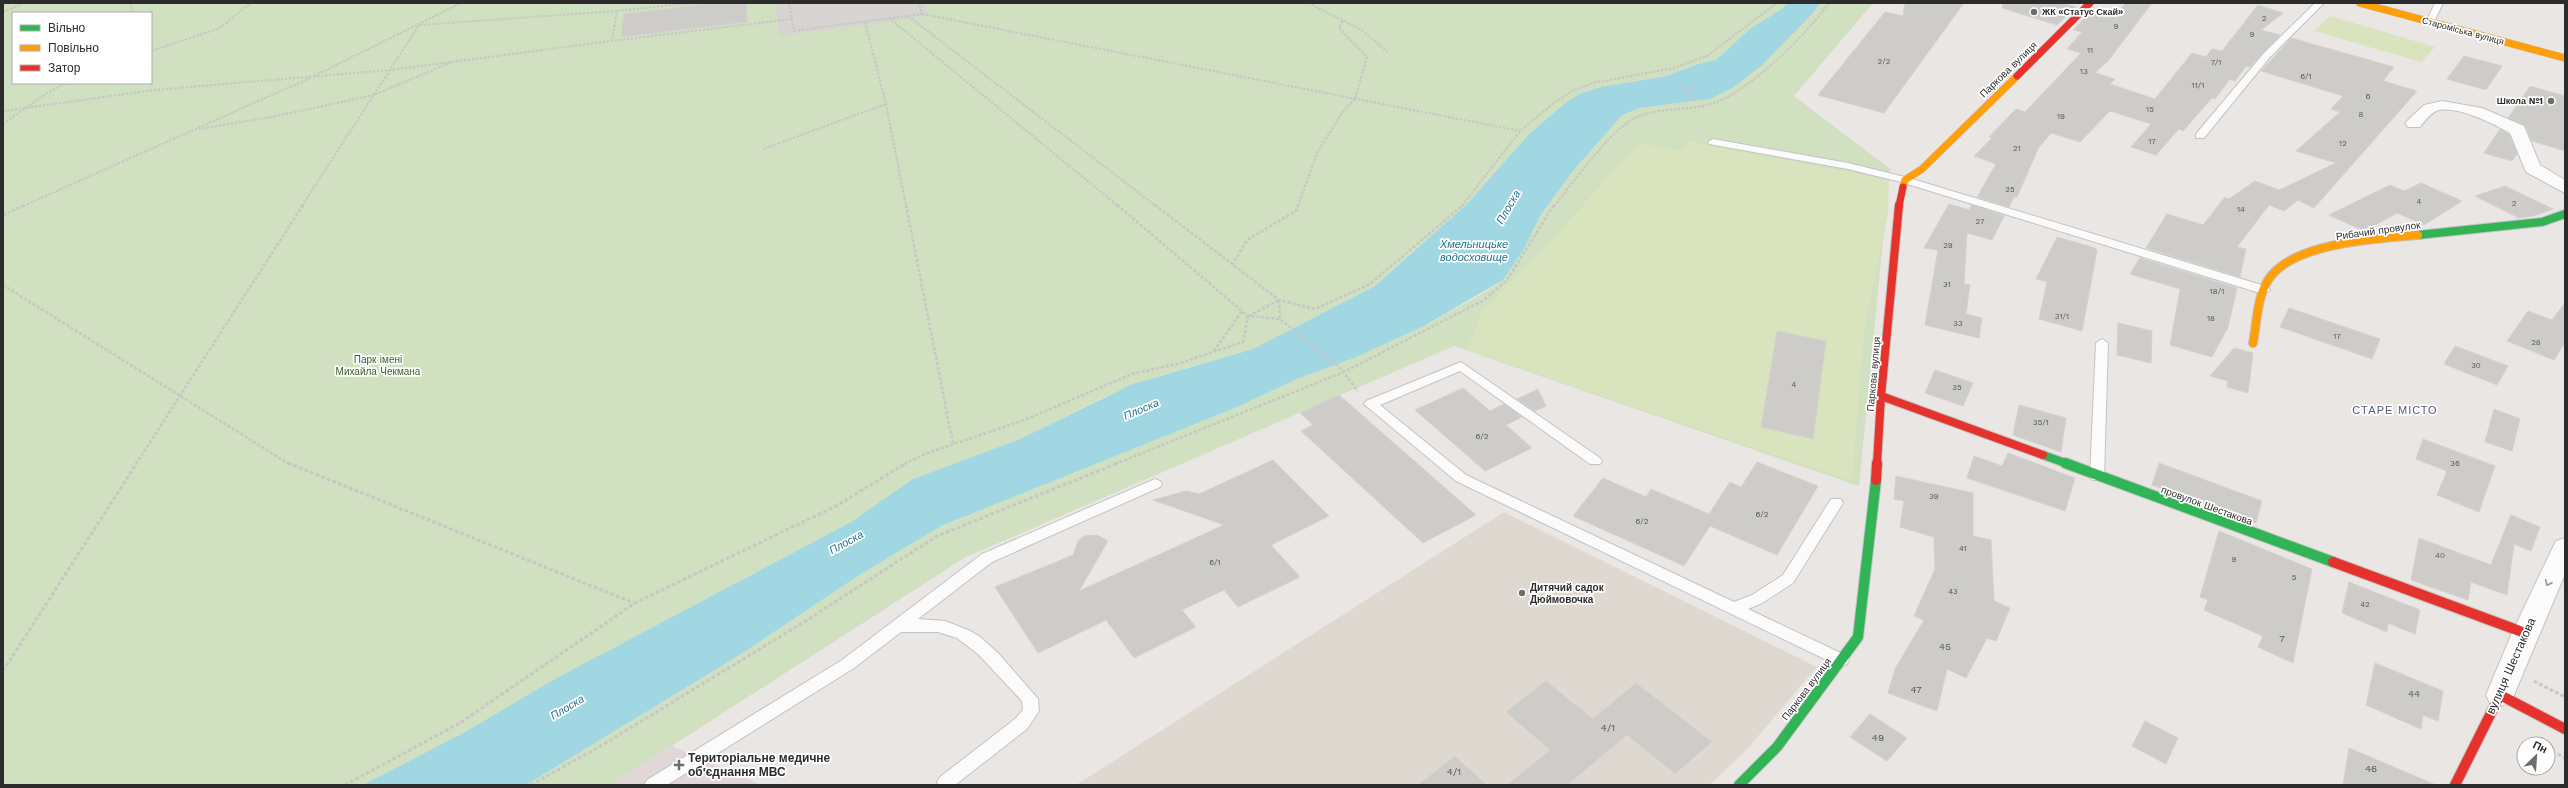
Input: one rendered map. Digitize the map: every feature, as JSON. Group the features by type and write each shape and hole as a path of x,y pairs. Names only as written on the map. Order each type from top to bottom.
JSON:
{"street":[{"name":"Паркова вулиця","path":"1739,785 1777,746 1858,637 1875,504 1882,396 1900,197 1905,180 1922,169 2090,3"},
{"name":"Староміська вулиця","path":"2360,3 2565,58"},
{"path":"2414,123 2430,107 2442,105 2460,108 2498,120 2518,130 2532,168 2565,188"},
{"name":"Рибачий провулок","path":"2253,343 2264,290 2272,275 2287,261 2335,246 2391,238 2542,222 2565,214"},
{"name":"провулок Шестакова","path":"1882,396 2097,477 2525,633"},
{"name":"вулиця Шестакова","path":"2455,785 2500,695 2512,669 2525,633 2565,547"},
{"path":"2500,695 2565,729"}],"lane":[{"path":"2200,136 2267,55 2320,3"},
{"path":"2430,22 2439,3"},
{"path":"1713,142 1848,166 1905,180 2264,290"},
{"path":"2097,477 2102,343"},
{"path":"1595,461 1461,366 1371,404 1461,478 1841,660"},
{"path":"653,785 848,664 987,558 1155,484"},
{"path":"1735,608 1757,599 1788,579 1836,503"},
{"path":"899,626 927,625 950,628 972,638 1030,699 1031,711 1021,724 946,782"}],"path":[{"path":"3,12 24,3"},
{"path":"152,51 220,28 251,3"},
{"path":"3,215 312,77 461,3"},
{"path":"419,25 617,11 691,3"},
{"path":"789,3 794,31 922,14 1520,132"},
{"path":"919,3 922,14"},
{"path":"1308,3 1360,29 1388,52"},
{"path":"908,16 1279,300 1315,309 1370,284 1464,204 1520,132 1556,101 1574,90 1601,81 1674,68 1707,56 1777,3"},
{"path":"531,785 604,744 790,630 937,536 1344,372 1484,300 1507,280 1551,209 1583,168 1621,127 1632,118 1660,110 1721,101 1765,70 1821,16 1829,3"},
{"path":"617,11 612,41 792,19"},
{"path":"889,18 1027,129 1248,316 1280,319 1340,368 1355,389 1371,404"},
{"path":"1232,265 1247,240 1296,211 1317,153 1342,114 1355,99 1367,57 1339,28 1343,21"},
{"path":"865,22 886,104 953,444"},
{"path":"3,671 419,25"},
{"path":"3,111 30,106 154,90 390,70 456,60 611,41"},
{"path":"194,130 272,117 374,95 456,60"},
{"path":"3,124 64,84"},
{"path":"1696,101 1681,89 1698,85"},
{"path":"763,149 886,104"},
{"path":"3,285 292,466 635,603"},
{"path":"1248,316 1279,300"},
{"path":"1279,300 1280,319"},
{"path":"1214,351 1242,311"},
{"path":"345,785 460,723 635,603 838,505 896,468 953,444 1022,421 1132,374 1177,364 1243,342 1248,316"},
{"path":"2512,669 2565,698"}],"shaded area":[{"path":"775,3 924,3 929,16 780,36"},
{"name":"Дитячий садок Дюймовочка","path":"1504,512 1817,667 1748,748 1710,785 1076,785"},
{"name":"Територіальне медичне об'єднання МВС","path":"672,746 762,785 611,785"}],"green space":[{"name":"Парк імені Михайла Чекмана","path":"3,3 1787,3 1783,8 1750,29 1716,60 1698,64 1667,76 1601,87 1579,94 1564,104 1529,134 1467,204 1375,286 1253,349 1152,378 1109,395 1020,439 913,479 851,522 553,680 465,732 363,785 3,785"},
{"path":"1820,3 1873,3 1794,96 1890,169 1859,486 1454,346 964,558 611,785 526,785 741,654 861,574 941,526 1235,408 1299,378 1354,358 1422,327 1480,295 1503,280 1524,249 1540,216 1573,171 1622,115 1640,108 1710,99 1813,13"},
{"path":"2330,16 2435,47 2421,62 2314,31"},
{"path":"1690,141 1889,180 1888,214 1864,330 1852,481 1467,350 1483,310 1531,263 1639,143 1680,151"}],"water":[{"name":"Хмельницьке водосховище","path":"1787,3 1820,3 1813,13 1761,66 1732,88 1710,99 1640,108 1622,115 1573,171 1540,216 1524,249 1503,280 1422,327 1354,358 1299,378 1235,408 941,526 861,574 741,654 526,785 363,785 465,732 553,680 851,522 913,479 1020,439 1133,384 1253,349 1375,286 1467,204 1529,134 1564,104 1579,94 1601,87 1667,76 1698,64 1716,60 1750,29 1783,8"}],"building":[{"path":"714,3 746,3 747,22 621,37 624,14"},
{"path":"1905,3 1964,3 1884,113 1818,95 1885,12 1903,16"},
{"name":"ЖК «Статус Скай»","path":"2003,3 2061,3 2076,7 2057,25 2002,8"},
{"path":"2126,3 2152,3 2108,61 2095,73 2115,79 2110,84 2155,99 2192,53 2206,57 2212,49 2222,51 2258,5 2283,13 2261,30 2280,35 2250,67 2246,66 2235,81 2230,79 2215,99 2212,98 2183,131 2179,129 2156,155 2131,147 2151,124 2110,111 2080,142 2051,133 2039,147 2017,197 2014,197 2009,207 1977,197 1996,164 1974,156 1992,138 1989,137 2016,109 2025,112 2081,53 2067,49 2082,32 2073,30 2091,11 2113,16"},
{"path":"2291,38 2394,67 2383,81 2417,91 2314,208 2298,200 2284,211 2269,205 2237,247 2246,249 2240,277 2146,248 2167,214 2203,225 2225,197 2229,199 2255,181 2279,190 2336,163 2296,151 2340,112 2331,109 2343,96 2261,71"},
{"path":"2464,56 2502,66 2486,90 2447,79"},
{"path":"2530,86 2565,96 2565,151 2532,141 2525,125 2508,118"},
{"path":"2500,129 2509,134 2517,154 2512,161 2484,153"},
{"path":"2421,183 2462,201 2424,225 2397,213 2364,231 2329,215 2390,185 2404,191"},
{"path":"2505,186 2553,209 2533,216 2519,218 2475,196"},
{"path":"1949,204 1969,210 1972,205 2004,216 1992,240 1967,233 1964,284 1970,285 1966,314 1982,318 1979,338 1925,325 1938,250 1924,248"},
{"path":"2057,237 2095,248 2097,251 2082,331 2039,319 2047,282 2036,279"},
{"path":"2140,258 2237,288 2228,327 2212,357 2170,345 2180,289 2130,274"},
{"path":"2565,303 2565,342 2554,360 2507,341 2528,311 2552,320"},
{"path":"2289,308 2380,339 2372,359 2280,327"},
{"path":"2118,323 2152,331 2151,363 2117,355"},
{"path":"1777,331 1826,341 1813,439 1761,427"},
{"path":"2455,346 2508,366 2497,385 2444,364"},
{"path":"2234,348 2253,353 2248,393 2227,387 2228,381 2210,376"},
{"path":"1935,370 1973,383 1963,406 1925,393"},
{"path":"1463,388 1490,411 1504,404 1522,417 1506,425 1532,448 1485,471 1415,410"},
{"path":"1538,389 1546,406 1535,411 1517,399"},
{"path":"1339,395 1476,515 1423,543 1301,431 1313,425 1300,413"},
{"path":"2019,405 2066,418 2061,452 2013,435"},
{"path":"2494,409 2520,419 2512,451 2485,442"},
{"path":"2423,439 2495,466 2479,512 2437,495 2447,471 2416,459"},
{"path":"2008,453 2075,478 2065,511 1967,478 1974,456 2002,466"},
{"path":"1273,460 1329,516 1271,545 1300,577 1238,607 1224,590 1182,610 1196,627 1134,658 1106,620 1038,653 995,587 1073,555 1078,541 1084,536 1097,535 1108,541 1079,591 1224,525 1153,500 1186,491 1199,494"},
{"path":"1757,462 1818,486 1777,555 1710,526 1684,566 1573,516 1603,478 1646,497 1651,489 1709,514 1730,482 1741,487"},
{"path":"2159,463 2262,501 2256,523 2152,485"},
{"path":"1896,476 1973,493 1973,536 1991,540 1994,601 2010,608 1996,641 1987,638 1966,678 1947,669 1937,711 1888,693 1895,669 1924,620 1914,616 1935,569 1934,537 1900,527 1904,501 1894,499"},
{"path":"2511,515 2540,527 2531,551 2514,544 2507,595 2471,582 2468,600 2411,580 2419,538 2491,565"},
{"path":"2219,531 2312,569 2293,663 2258,647 2263,636 2204,610 2208,600 2200,597"},
{"path":"2349,582 2420,610 2415,634 2388,623 2387,632 2342,613"},
{"path":"2375,663 2443,691 2438,721 2423,715 2421,729 2366,705"},
{"path":"1546,681 1593,719 1636,683 1712,742 1675,774 1627,735 1567,785 1507,785 1550,750 1506,712"},
{"path":"1870,714 1907,738 1887,761 1850,737"},
{"path":"2145,721 2178,738 2166,764 2132,746"},
{"path":"2349,748 2436,785 2343,785"},
{"path":"1455,756 1487,785 1418,785"}],"traffic: fast":[{"path":"2418,235 2542,222 2565,214"},
{"path":"2043,455 2333,562"},
{"path":"1739,785 1777,747 1858,637 1876,480"}],"traffic: slow":[{"path":"2360,3 2565,58"},
{"path":"1903,187 1905,180 1922,169 2017,76"},
{"path":"2253,343 2259,308 2267,283 2271,276 2282,266 2298,257 2317,250 2339,245 2418,235"}],"traffic: jam":[{"path":"2017,76 2090,3"},
{"path":"1876,480 1881,396 1900,197 1903,187"},
{"path":"1881,396 2043,455"},
{"path":"2333,562 2525,633"},
{"path":"2455,785 2500,695 2565,729"}],"place":[{"name":"ЖК «Статус Скай»","path":"2034,12"},
{"name":"Школа №1","path":"2551,101"},
{"name":"Дитячий садок Дюймовочка","path":"1522,593"},
{"name":"Територіальне медичне об'єднання МВС","path":"679,765"}],"district":[{"name":"СТАРЕ МІСТО","path":"2395,410"}],"water label":[{"name":"Плоска","path":"1508,207"},
{"name":"Плоска","path":"1141,409"},
{"name":"Плоска","path":"846,542"},
{"name":"Плоска","path":"567,707"}]}
